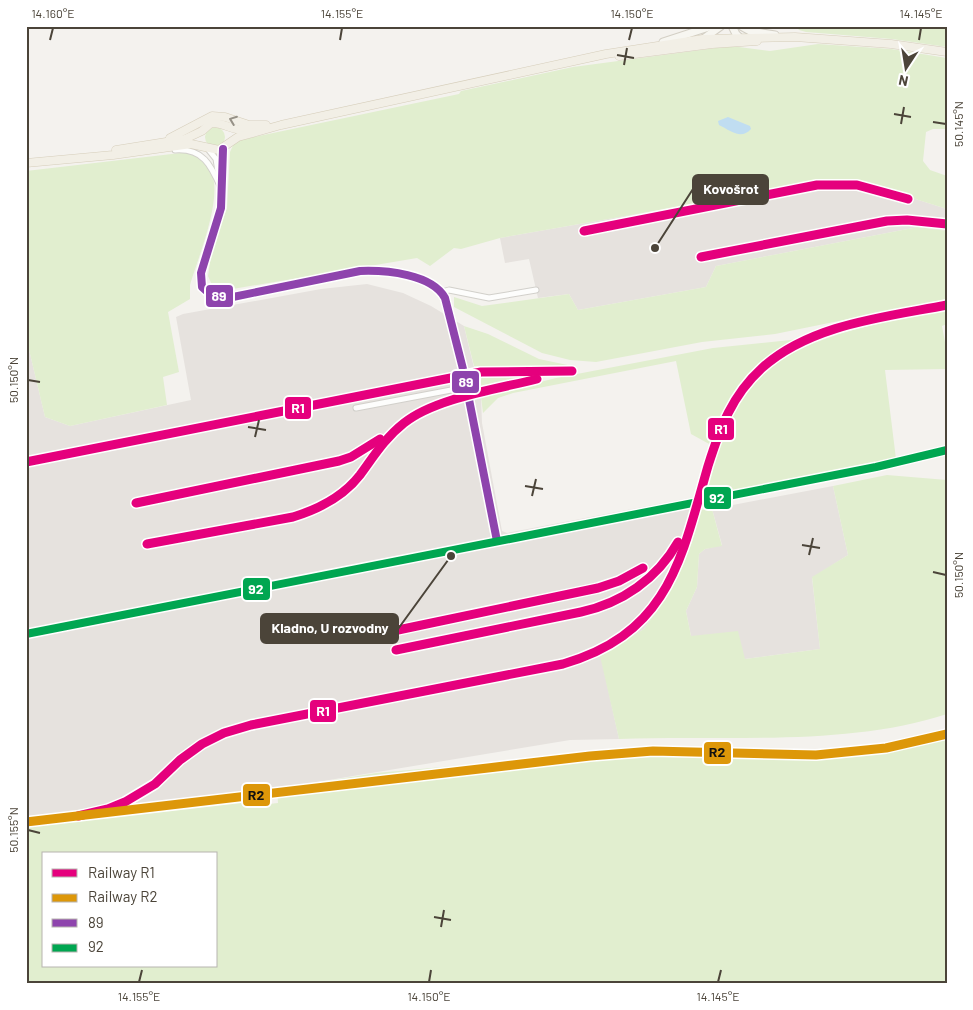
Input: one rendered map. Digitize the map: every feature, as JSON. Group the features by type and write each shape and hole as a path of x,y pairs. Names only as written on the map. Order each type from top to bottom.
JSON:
{"main road":[{"path":"26,163 139,152 191,144 216,151 223,149 229,141 281,125 639,48 703,39 738,36 795,37 891,44 947,52"},
{"path":"572,62 748,42 818,39"},
{"path":"147,145 179,134 212,116 225,117 249,125 281,125"},
{"path":"57,160 185,139 202,131 211,123 219,123 242,131 281,125"},
{"path":"226,127 229,141"},
{"path":"202,131 201,139 207,148"}],"street":[{"path":"639,48 682,37 712,26"},
{"path":"669,50 703,39 721,26"},
{"path":"732,26 738,36 748,42"},
{"path":"741,26 750,32 795,37"},
{"path":"207,148 216,159 222,191"},
{"path":"223,149 222,191 218,220 201,272 202,287 211,296 228,298 360,271 375,270 411,277 432,284 442,292 466,387 497,541"},
{"path":"139,152 191,150 200,154 211,165 222,191"},
{"path":"442,292 449,290 489,298 536,290"},
{"path":"356,408 466,387"},
{"path":"26,634 876,467 947,450"}],"shaded area":[{"path":"831,180 874,186 947,209 947,231 918,227 716,266 706,287 578,310 569,294 538,298 529,259 505,263 500,238"},
{"path":"367,284 403,293 431,306 464,326 481,397 482,423 502,531 507,533 695,497 699,510 692,542 669,594 644,629 601,657 619,739 570,740 287,787 205,805 26,826 26,337 45,417 70,426 191,400 176,317 183,314 321,289"},
{"path":"833,486 848,555 812,578 820,649 745,659 691,636 686,611 697,587 699,554 705,549 722,545 712,509"}],"green space":[{"path":"796,26 947,26 947,47 892,39 806,32 799,30"},
{"path":"818,44 891,49 947,58 947,129 933,129 926,132 923,161 930,170 947,176 947,209 874,186 831,180 500,238 461,249 454,248 430,266 417,258 215,292 208,276 212,248 227,208 230,152 235,141 459,94 461,91 573,67 731,46 770,51"},
{"path":"211,127 219,127 225,133 225,141 219,147 211,147 205,141 205,133"},
{"path":"189,152 204,161 210,169 214,180 214,194 209,226 190,285 190,299 168,312 179,372 163,377 167,405 70,426 45,417 26,337 26,171"},
{"path":"918,227 947,231 947,299 775,334 702,342 596,362 570,360 542,353 454,307 454,297 482,306 569,294 578,310 706,287 716,266"},
{"path":"947,310 947,324 942,326 947,353 947,369 885,370 896,459 703,498 695,497 711,445 691,434 676,361 513,393 498,398 483,413 481,397 556,378 713,348 800,339 761,364 750,375 754,381 775,364 797,351 820,341 845,332"},
{"path":"464,326 488,334 539,359 577,367 555,370 474,366"},
{"path":"476,374 544,375 480,391"},
{"path":"887,475 947,480 947,714 909,724 827,735 619,739 600,656 644,629 669,594 692,542 699,510 712,509 722,546 705,549 699,554 697,587 686,611 691,636 738,631 745,659 820,649 812,577 848,555 833,486"},
{"path":"947,730 947,984 26,984 26,826 259,798 260,805 278,803 277,789 376,773 642,749 735,749 800,752 852,749 896,743"}],"water":[{"path":"728,117 750,126 751,129 740,134 719,125 718,121"}],"rail line":[{"name":"R1","path":"584,231 817,185 857,185 908,199"},
{"name":"R1","path":"701,257 887,221 907,220 947,224"},
{"name":"R1","path":"78,816 108,809 125,802 155,784 180,760 202,744 224,733 251,725 563,664 599,650 627,633 648,613 665,589 678,562 689,532 722,425 743,389 762,368 781,353 803,341 826,332 850,324 947,305"},
{"name":"R1","path":"26,462 481,372 572,371"},
{"name":"R1","path":"147,544 293,517 312,510 346,490 391,435 417,414 467,395 537,379"},
{"name":"R1","path":"136,503 339,461 351,457 380,439"},
{"name":"R1","path":"396,650 596,608 624,596 649,578 660,567 678,542"},
{"name":"R1","path":"398,630 598,588 619,581 643,568"},
{"name":"R2","path":"26,822 590,756 653,751 816,755 886,748 947,734"}],"transit line":[{"name":"89","path":"223,149 221,208 201,273 202,287 211,295 228,298 360,271 382,271 419,279 439,290 445,298 463,369 497,541"},
{"name":"92","path":"26,634 876,467 947,450"}],"place":[{"name":"Kovošrot","path":"655,248"},
{"name":"Kladno, U rozvodny","path":"451,556"}]}
